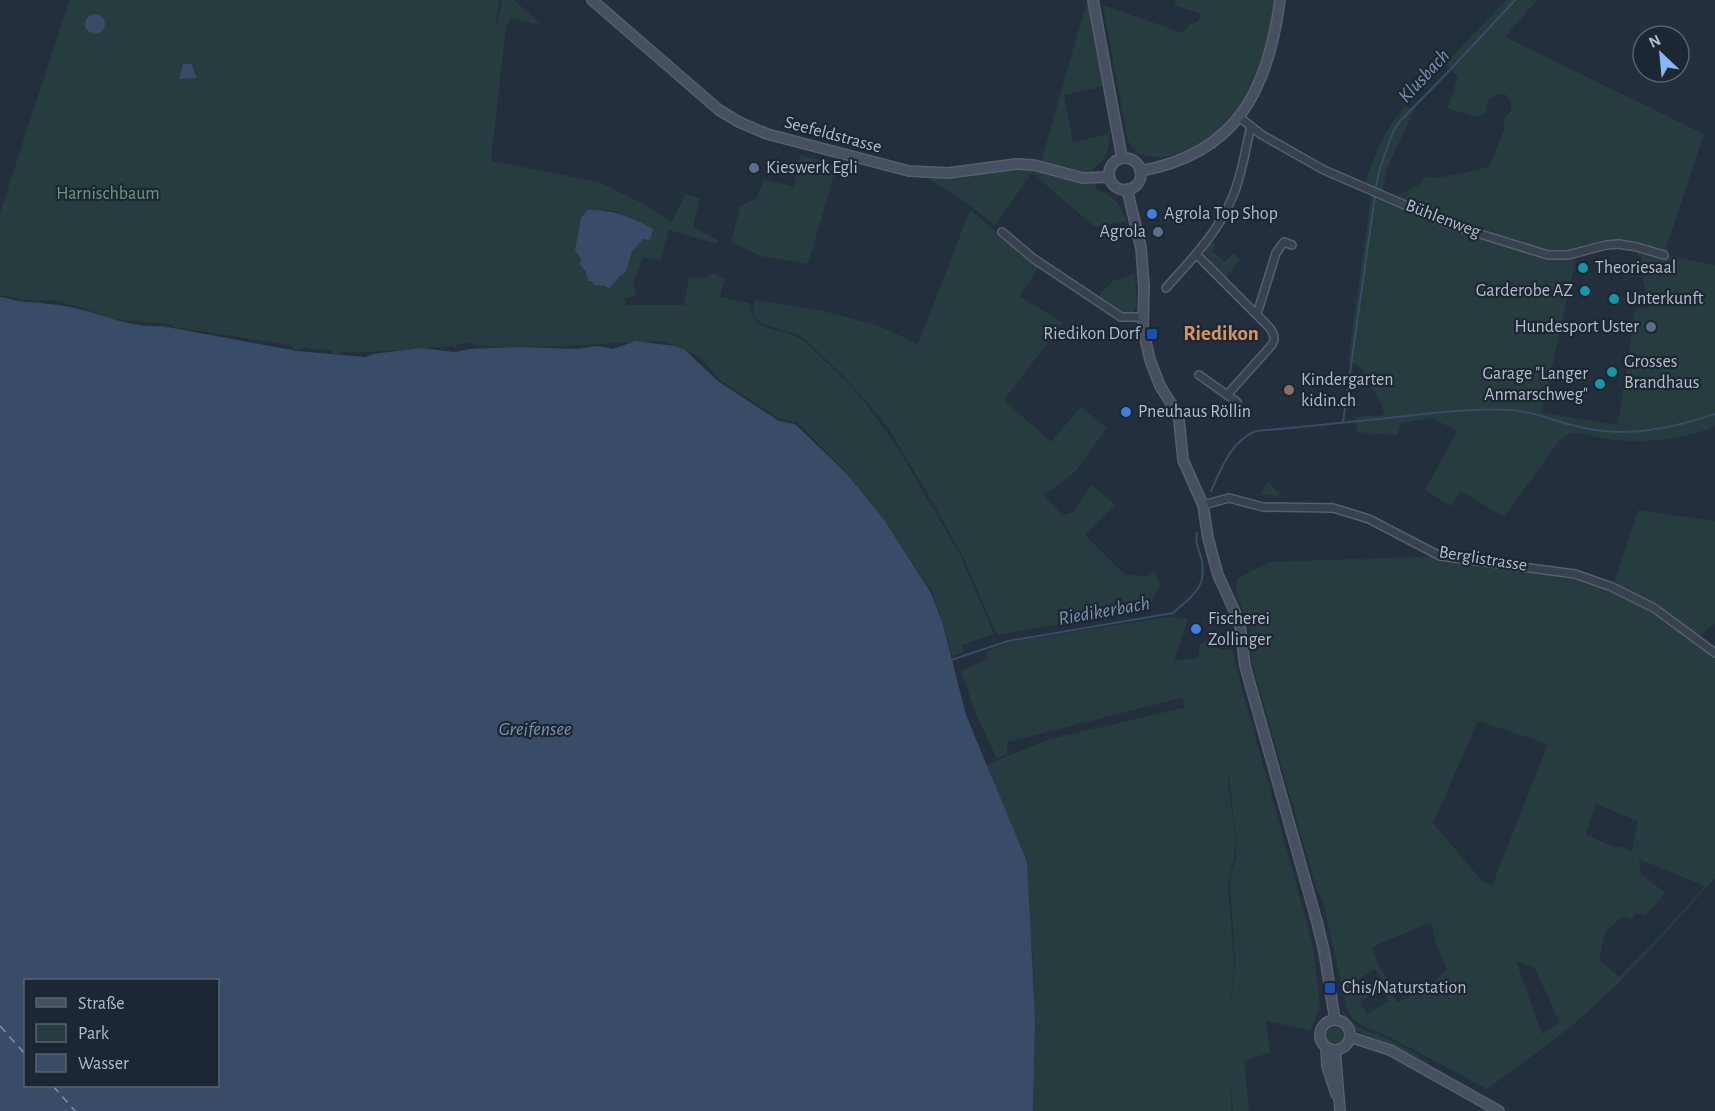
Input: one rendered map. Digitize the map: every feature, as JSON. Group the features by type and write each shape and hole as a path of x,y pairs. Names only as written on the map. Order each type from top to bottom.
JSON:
{"main road":[{"name":"Seefeldstrasse","path":"592,0 712,105 739,122 767,134 909,171 948,173 1016,164 1034,165 1083,178 1109,177"},
{"path":"1093,0 1122,158"},
{"path":"1140,171 1166,165 1196,153 1225,133 1239,117 1254,96 1264,71 1280,0"},
{"path":"1122,158 1136,162 1140,171 1139,181 1132,188 1118,188 1109,177 1110,167 1122,158"},
{"path":"1127,189 1141,248 1144,287 1143,317 1151,365 1177,415 1183,460 1203,505 1218,574 1240,626 1247,674 1317,922 1326,961 1335,1020"},
{"path":"1331,1049 1347,1045 1350,1037 1346,1025 1335,1020 1327,1023 1320,1037 1331,1049 1340,1111"},
{"path":"1350,1037 1390,1050 1499,1111"}],"street":[{"name":"Bühlenweg","path":"1239,117 1262,135 1324,170 1391,198 1431,218 1541,254 1568,255 1619,244 1664,255"},
{"path":"1166,288 1217,227 1232,199 1251,126"},
{"path":"1002,232 1034,259 1121,317 1143,317"},
{"path":"1257,314 1276,253 1284,242 1292,245"},
{"path":"1196,254 1272,330 1274,341 1270,347 1227,395"},
{"path":"1199,375 1237,402"},
{"name":"Berglistrasse","path":"1203,505 1229,498 1263,507 1333,508 1369,519 1440,556 1575,574 1612,587 1654,608 1715,653"}],"green space":[{"name":"Harnischbaum","path":"69,0 499,0 495,25 497,26 502,0 514,0 542,25 511,18 506,26 491,161 599,182 644,204 672,222 685,194 700,198 693,227 718,240 717,244 669,230 660,261 643,257 634,282 636,295 624,299 627,305 684,305 689,277 704,278 712,274 725,278 720,297 749,303 756,321 762,326 803,340 851,386 897,447 960,555 994,634 962,645 964,652 952,656 932,592 885,521 847,473 797,422 780,419 721,381 699,356 663,341 503,347 466,342 456,345 456,351 453,346 342,352 334,356 330,350 303,348 297,350 289,345 174,327 170,324 110,319 87,309 52,300 31,301 0,295 0,213","holes":["588,210 610,210 631,217 643,239 632,252 626,272 609,289 605,286 600,287 592,281 580,265"]},
{"path":"1087,0 1089,0 1104,81 1101,87 1064,95 1073,142 1109,134 1106,154 1093,168 1093,174 1041,162"},
{"path":"1175,0 1280,0 1266,66 1246,102 1210,138 1180,153 1154,157 1137,153 1128,141 1103,5 1183,33 1189,25 1198,21 1201,14 1174,5"},
{"path":"1506,0 1537,0 1505,37 1704,134 1664,255 1715,265 1715,426 1690,435 1648,441 1621,440 1579,433 1568,434 1559,441 1504,517 1461,491 1451,506 1425,490 1457,431 1432,418 1402,422 1397,435 1357,433 1356,417 1384,415 1382,405 1360,366 1348,361 1372,190 1364,186 1380,144 1405,106 1414,111 1387,168 1382,194 1391,198 1417,186 1425,177 1440,178 1489,167 1505,127 1503,120 1511,111 1511,102 1505,94 1495,95 1488,100 1485,114 1475,117 1448,108 1458,76 1445,64","holes":["1619,244 1637,247 1637,255 1641,256 1642,276 1650,307 1635,311 1618,425 1542,413 1577,253"]},
{"path":"800,155 837,164 808,264 761,256 731,242 740,206 756,199 764,179 794,187"},
{"path":"1019,167 1096,185 1097,190 1116,201 1127,221 1095,227 1032,173 995,225 956,195 931,181 930,177 967,175"},
{"path":"970,210 1039,267 1019,296 1063,323 1004,400 1051,442 1081,407 1107,428 1075,472 1044,495 1063,515 1073,512 1091,485 1116,505 1085,535 1125,575 1147,576 1154,570 1160,585 1148,609 997,635 962,555 888,428 847,380 804,338 764,324 753,315 755,300 819,310 877,325 918,344"},
{"path":"1211,242 1216,246 1212,251 1225,262 1233,253 1240,259 1226,277 1211,262 1205,251"},
{"path":"1135,274 1137,306 1133,312 1124,313 1100,298 1100,294 1113,281"},
{"path":"1268,482 1280,494 1279,496 1260,495"},
{"path":"1638,510 1715,521 1715,623 1699,637 1715,651 1715,878 1652,948 1602,998 1561,1034 1487,1089 1384,1034 1364,1027 1352,1018 1346,1006 1324,905 1315,884 1251,660 1250,626 1236,595 1237,579 1269,562 1440,556 1579,571 1613,585","holes":["1478,721 1548,744 1492,886 1483,882 1433,823","1596,804 1638,821 1632,851 1618,846 1616,848 1586,835","1639,859 1705,886 1619,977 1599,960 1605,932 1623,916 1631,919 1637,913 1645,915 1665,892 1641,875","1431,922 1437,947 1447,969 1429,987 1398,1002 1392,995 1388,980 1379,967 1372,947","1516,961 1534,967 1560,1022 1542,1034","1375,969 1381,977 1355,993 1350,985","1382,989 1389,1001 1367,1014 1360,1002"]},
{"path":"1168,617 1188,619 1174,661 1198,658 1200,644 1208,642 1221,650 1233,650 1312,941 1320,1007 1310,1030 1266,1021 1270,1052 1244,1061 1249,1111 1233,1111 1231,1084 1231,1111 1033,1111 1035,1017 1032,943 991,773 986,765 1047,740 1195,705 1185,707 1182,698 1007,742 1007,754 997,759 976,714 961,671 988,659 986,652 1009,642","holes":["1229,775 1236,839 1236,858 1230,879 1235,962 1229,1022 1234,961 1228,887 1235,843"]},
{"path":"1341,1012 1344,1012 1359,1027 1407,1049 1431,1065 1390,1044 1356,1031"},
{"path":"1331,1027 1339,1027 1344,1032 1342,1043 1331,1045 1326,1040 1326,1032"}],"water":[{"path":"95,14 102,17 105,24 102,31 95,34 88,31 85,24 88,17"},
{"path":"183,64 191,64 197,78 179,79"},
{"path":"587,210 622,215 653,229 650,240 643,239 632,252 626,272 609,289 588,281 586,272 580,265 581,259 575,250 581,218"},
{"name":"Greifensee","path":"0,297 71,307 130,323 162,326 297,351 365,357 420,348 455,352 470,349 519,347 577,349 597,346 613,349 635,341 675,346 685,350 719,382 779,421 795,424 847,474 885,521 931,593 942,621 966,715 1027,862 1035,1017 1033,1111 0,1111"}],"waterway":[{"name":"Klusbach","path":"1376,186 1393,132 1400,121 1515,0"},
{"name":"Klusbach","path":"1343,422 1375,196"},
{"name":"Riedikerbach","path":"1211,491 1233,449 1256,431 1439,412 1510,410 1591,429 1627,432 1662,428 1715,414"},
{"name":"Riedikerbach","path":"951,660 1008,641 1173,613 1193,595 1201,583 1203,567 1197,533"}],"ferry route":[{"path":"0,1026 24,1053"},
{"path":"54,1087 75,1111"}],"place":[{"name":"Kieswerk Egli","path":"754,168"},
{"name":"Agrola Top Shop","path":"1152,214"},
{"name":"Agrola","path":"1158,232"},
{"name":"Theoriesaal","path":"1583,268"},
{"name":"Garderobe AZ","path":"1585,291"},
{"name":"Unterkunft","path":"1614,299"},
{"name":"Hundesport Uster","path":"1651,327"},
{"name":"Riedikon Dorf","path":"1152,334"},
{"name":"Grosses Brandhaus","path":"1612,372"},
{"name":"Garage \"Langer Anmarschweg\"","path":"1600,384"},
{"name":"Kindergarten kidin.ch","path":"1289,390"},
{"name":"Pneuhaus Röllin","path":"1126,412"},
{"name":"Fischerei Zollinger","path":"1196,629"},
{"name":"Chis/Naturstation","path":"1330,988"}],"district":[{"name":"Riedikon","path":"1221,333"}]}
